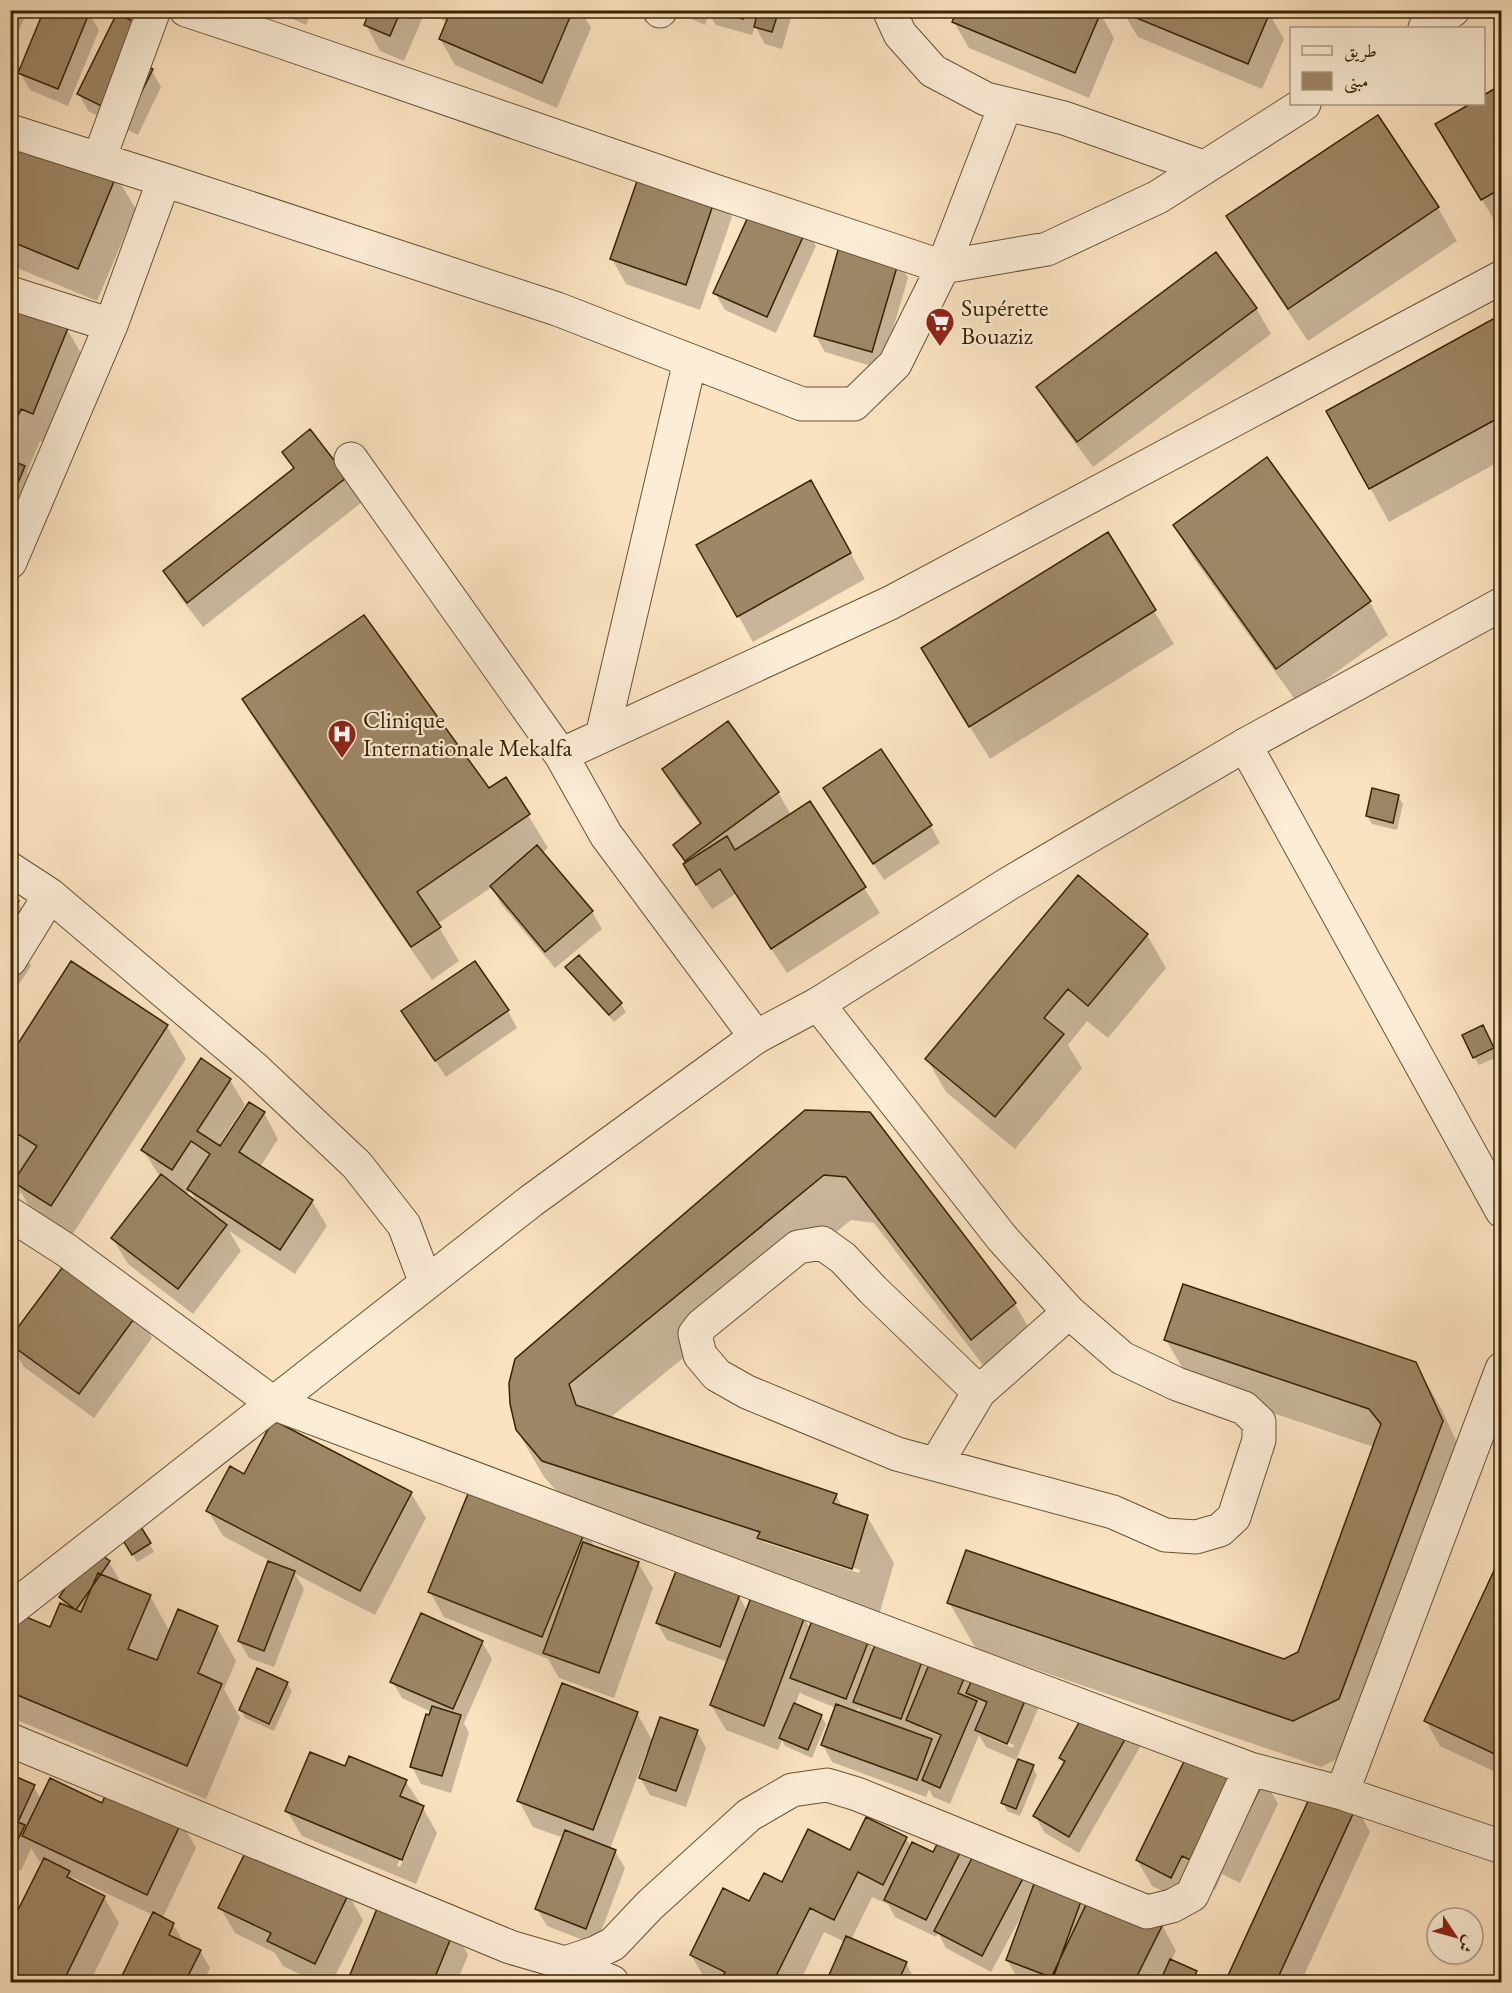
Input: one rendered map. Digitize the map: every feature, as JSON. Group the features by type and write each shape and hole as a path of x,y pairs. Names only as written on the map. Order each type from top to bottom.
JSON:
{"street":[{"path":"99,159 154,10"},
{"path":"186,10 943,267 1047,249 1158,196 1302,105"},
{"path":"889,10 900,34 933,71 986,99 1064,118 1203,167"},
{"path":"1427,27 1453,10"},
{"path":"10,131 557,309 802,404 854,404 895,364 943,267 1006,104"},
{"path":"10,562 111,325 164,180"},
{"path":"561,756 890,603 1502,278"},
{"path":"10,293 111,325"},
{"path":"602,736 690,361"},
{"path":"351,459 561,756 606,835 756,1037"},
{"path":"11,1609 531,1201 756,1037 818,1005 1008,884 1245,745 1502,604"},
{"path":"1245,745 1502,1211"},
{"path":"10,868 50,895 253,1067 357,1165 404,1224 426,1283"},
{"path":"10,960 50,895"},
{"path":"818,1005 1002,1238 1069,1312 1122,1358 1177,1384 1244,1408 1259,1422 1259,1440 1234,1517 1220,1530 1196,1537 1165,1535 1113,1512 897,1454 747,1392 717,1375 700,1355 695,1334 702,1324 798,1247 822,1243 843,1258 979,1392"},
{"path":"10,1214 66,1250 273,1403 1250,1768 1342,1792 1502,1847"},
{"path":"936,1464 979,1392 1069,1312"},
{"path":"1342,1792 1502,1369"},
{"path":"10,1740 510,1947 565,1963 612,1983"},
{"path":"565,1963 613,1944 650,1905 749,1815 792,1790 827,1785 868,1799 1147,1912 1172,1906 1192,1895 1250,1768"}],"building":[{"path":"44,10 90,11 58,89 18,73"},
{"path":"370,10 401,10 390,36 364,25"},
{"path":"451,10 573,10 542,83 439,39"},
{"path":"713,10 745,10 743,19"},
{"path":"758,10 779,10 772,32 754,27"},
{"path":"957,10 1098,10 1101,12 1075,73 952,22"},
{"path":"1122,10 1266,10 1270,12 1248,64 1122,12"},
{"path":"117,13 138,24 123,55 153,69 128,119 77,94"},
{"path":"1502,84 1502,188 1481,200 1435,124 1468,105 1485,105 1485,94"},
{"path":"1378,115 1439,207 1288,309 1226,216"},
{"path":"10,130 117,174 78,269 10,241"},
{"path":"643,164 718,190 686,285 610,259"},
{"path":"754,204 807,228 767,317 713,293"},
{"path":"840,243 899,260 872,352 814,336"},
{"path":"1216,252 1257,308 1077,442 1036,387"},
{"path":"10,305 68,328 33,414 21,409 10,434"},
{"path":"1502,314 1502,416 1369,489 1326,411"},
{"path":"310,429 347,477 187,603 163,571 294,468 282,452"},
{"path":"1267,457 1371,601 1276,669 1173,525"},
{"path":"10,460 25,466 10,502"},
{"path":"811,480 851,553 737,617 696,545"},
{"path":"1108,532 1156,610 969,727 921,648"},
{"path":"364,615 489,788 506,777 530,814 417,892 441,927 411,947 242,699"},
{"path":"728,721 779,792 685,861 673,845 701,823 662,769"},
{"path":"881,749 932,825 873,864 823,788"},
{"path":"1372,788 1399,795 1393,823 1366,816"},
{"path":"810,801 866,887 771,949 720,869 696,885 683,864 727,836 735,850"},
{"path":"537,845 593,911 545,952 490,886"},
{"path":"1078,875 1148,934 1088,1006 1068,989 1044,1018 1064,1034 995,1117 925,1059"},
{"path":"10,896 19,901 10,914"},
{"path":"579,955 622,1003 609,1015 565,967"},
{"path":"71,961 168,1025 51,1206 13,1182 37,1146 18,1134 10,1146 10,1056"},
{"path":"475,961 509,1010 435,1061 401,1011"},
{"path":"1483,1025 1494,1048 1473,1058 1462,1035"},
{"path":"201,1058 231,1079 197,1131 220,1146 249,1102 265,1112 239,1152 313,1200 280,1250 187,1189 210,1154 191,1141 172,1170 141,1150"},
{"path":"805,1110 870,1112 1016,1303 971,1340 846,1177 824,1175 569,1384 576,1405 837,1494 833,1503 868,1515 852,1569 757,1538 760,1532 542,1461 516,1430 510,1404 509,1383 515,1359"},
{"path":"161,1174 227,1225 178,1289 111,1238"},
{"path":"68,1260 139,1312 79,1394 10,1344 10,1338"},
{"path":"1183,1284 1416,1362 1443,1421 1339,1699 1293,1721 947,1603 966,1550 1284,1659 1298,1652 1381,1424 1369,1409 1164,1340"},
{"path":"273,1420 412,1492 360,1591 206,1511 230,1466 244,1474"},
{"path":"472,1484 586,1529 542,1637 428,1592"},
{"path":"141,1527 151,1543 132,1555 122,1539"},
{"path":"81,1541 110,1561 76,1610 59,1597 71,1580"},
{"path":"583,1542 639,1562 599,1673 543,1653"},
{"path":"268,1561 295,1571 264,1651 238,1641"},
{"path":"1498,1562 1502,1564 1502,1751 1499,1756 1424,1721"},
{"path":"676,1571 740,1594 720,1647 656,1623"},
{"path":"98,1573 151,1595 128,1649 157,1660 178,1609 218,1626 198,1673 222,1684 187,1766 10,1692 12,1611 50,1627 60,1603 81,1612"},
{"path":"752,1595 805,1616 764,1726 710,1705"},
{"path":"421,1613 483,1641 453,1709 390,1682"},
{"path":"813,1618 869,1640 846,1699 790,1678"},
{"path":"876,1642 923,1659 901,1719 853,1702"},
{"path":"935,1650 970,1664 958,1693 977,1701 940,1788 922,1780 941,1735 906,1720"},
{"path":"979,1664 1031,1686 1007,1744 975,1730 987,1702 966,1693"},
{"path":"257,1668 288,1682 269,1724 239,1710"},
{"path":"562,1683 638,1712 593,1830 517,1801"},
{"path":"794,1703 822,1715 808,1750 779,1738"},
{"path":"836,1704 932,1739 917,1780 821,1745"},
{"path":"1089,1705 1131,1729 1069,1837 1033,1816 1065,1761 1059,1758"},
{"path":"432,1706 461,1715 442,1776 410,1767 426,1714 429,1715"},
{"path":"660,1717 698,1730 676,1791 639,1778"},
{"path":"1193,1743 1265,1778 1225,1859 1201,1865 1182,1856 1171,1878 1136,1860"},
{"path":"310,1752 345,1766 349,1756 407,1780 400,1796 424,1806 402,1860 285,1811"},
{"path":"1018,1759 1034,1765 1016,1809 1001,1803"},
{"path":"10,1774 35,1785 18,1822 25,1825 11,1854"},
{"path":"50,1778 102,1803 109,1787 182,1821 147,1895 22,1836"},
{"path":"1315,1786 1357,1805 1276,1982 1225,1982"},
{"path":"866,1817 907,1837 883,1885 858,1872 834,1920 810,1908 773,1982 720,1982 725,1972 690,1955 723,1888 749,1901 764,1873 782,1882 808,1829 850,1850"},
{"path":"565,1830 616,1850 586,1929 535,1909"},
{"path":"944,1831 966,1841 926,1920 884,1900 912,1842 933,1852"},
{"path":"981,1841 1029,1867 982,1956 934,1931"},
{"path":"249,1845 349,1893 315,1964 267,1941 271,1933 218,1908"},
{"path":"44,1858 70,1871 67,1877 105,1896 63,1982 32,1982 10,1972 10,1926"},
{"path":"1041,1865 1088,1882 1053,1978 1006,1960"},
{"path":"1093,1890 1163,1924 1134,1982 1061,1982 1051,1978"},
{"path":"381,1899 455,1928 433,1982 347,1982"},
{"path":"153,1912 174,1923 169,1935 201,1950 185,1982 119,1982"},
{"path":"846,1936 907,1962 898,1982 826,1982"},
{"path":"1170,1959 1197,1971 1192,1982 1160,1982"}],"place":[{"name":"Supérette Bouaziz","path":"940,348"},
{"name":"Clinique Internationale Mekalfa","path":"342,760"}]}
